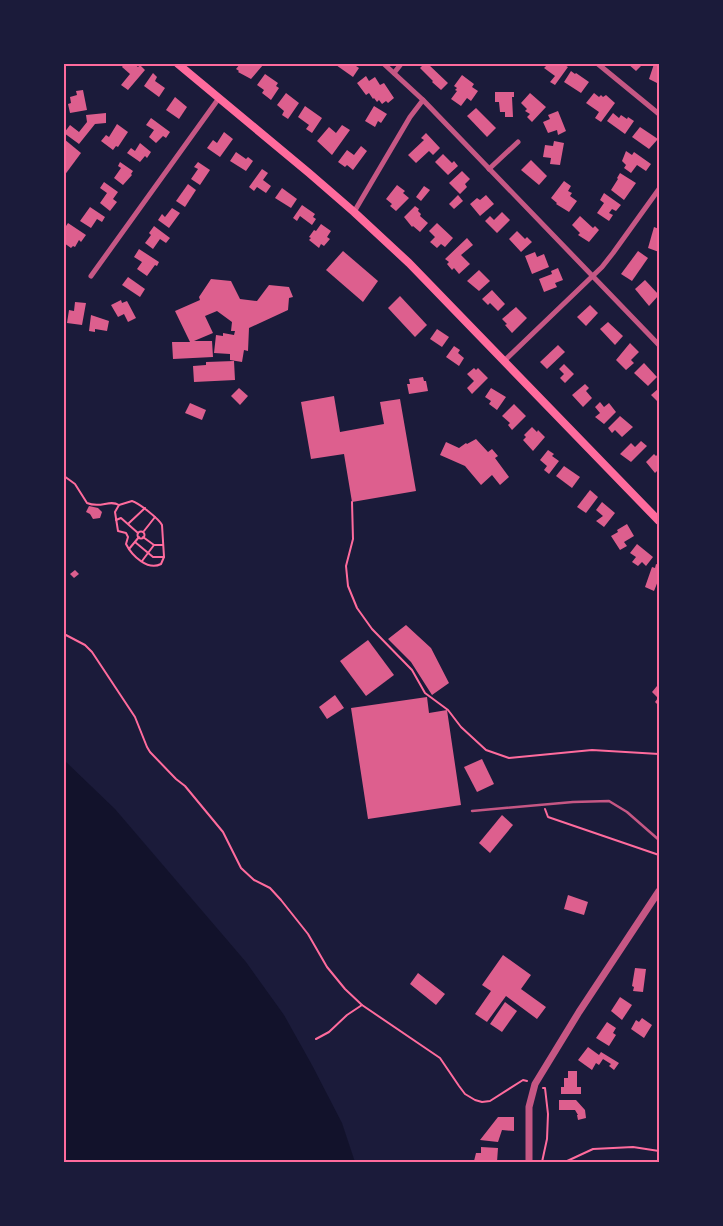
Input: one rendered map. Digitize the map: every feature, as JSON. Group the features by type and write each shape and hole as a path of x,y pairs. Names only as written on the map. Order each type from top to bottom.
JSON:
{"main road":[{"path":"178,64 354,212 409,263 659,521"}],"street":[{"path":"384,64 423,100 659,345"},
{"path":"394,73 400,64"},
{"path":"598,64 659,114"},
{"path":"91,276 219,98"},
{"path":"354,212 410,117 423,100"},
{"path":"489,169 518,142"},
{"path":"504,361 593,276 614,253 659,189"},
{"path":"529,1162 529,1107 535,1084 560,1042 659,891"}],"lane":[{"path":"472,811 593,800 609,801 627,812 659,840"}],"path":[{"path":"64,476 75,484 87,503 98,506 112,502 119,505 132,501 139,503 160,520 164,557 161,564 156,567 151,566 142,561 129,549 126,544 128,538 126,533 118,530 116,512 119,505"},
{"path":"352,502 353,539 346,566 348,586 357,608 372,630 412,670 425,693 448,710 461,727 486,750 509,758 592,750 659,754"},
{"path":"128,524 145,508"},
{"path":"143,537 143,532 155,517"},
{"path":"116,520 121,518 138,533 139,538"},
{"path":"138,533 143,532"},
{"path":"129,549 139,538 143,537"},
{"path":"143,537 154,545 163,545"},
{"path":"135,542 153,557 164,557"},
{"path":"142,561 154,545"},
{"path":"64,634 85,645 92,652 135,718 150,752 185,786 223,832 241,868 254,880 270,888 282,900 308,934 327,967 345,989 362,1005 440,1058 465,1094 475,1100 482,1102 490,1101 523,1080 528,1081"},
{"path":"544,804 548,817 659,856"},
{"path":"316,1040 329,1032 347,1015 362,1005"},
{"path":"542,1087 545,1088 548,1114 547,1139 542,1162"},
{"path":"565,1162 572,1161 593,1149 633,1147 659,1151"}],"shaded area":[{"path":"64,760 115,809 246,962 284,1015 312,1065 342,1123 355,1162 64,1162"}],"building":[{"path":"124,64 134,64 138,67 140,65 145,70 128,90 121,85 130,74 122,67"},
{"path":"240,64 263,65 251,79 238,72 236,69"},
{"path":"337,64 353,64 359,68 353,77"},
{"path":"424,64 428,64 448,83 441,90 420,68"},
{"path":"544,64 560,66 563,64 568,67 555,85 550,82 555,76 544,68 547,65"},
{"path":"628,64 643,64 636,71"},
{"path":"654,64 659,64 659,84 649,79"},
{"path":"571,71 589,82 581,93 564,82"},
{"path":"153,73 157,77 155,81 165,88 159,97 144,86"},
{"path":"265,74 278,83 276,86 279,88 271,100 262,93 264,90 257,85"},
{"path":"462,75 474,84 472,87 478,91 471,101 467,98 461,106 451,99 457,91 455,90 457,88 454,86"},
{"path":"366,76 369,81 375,77 380,85 384,83 394,98 388,103 386,101 382,104 379,100 377,102 373,99 369,93 366,95 357,83"},
{"path":"83,90 87,110 70,113 68,104 71,103 70,97 77,95 76,91"},
{"path":"495,92 514,92 514,97 512,97 513,117 505,117 505,112 500,112 499,102 495,102"},
{"path":"286,93 299,103 288,119 282,115 284,111 277,105"},
{"path":"530,93 546,107 532,122 527,117 530,114 525,111 527,109 521,103"},
{"path":"594,93 599,97 606,95 615,103 601,122 595,118 599,112 586,103"},
{"path":"175,97 187,107 179,119 166,110"},
{"path":"305,106 322,118 312,133 306,129 309,125 298,117"},
{"path":"374,106 387,114 381,123 378,121 375,127 365,121"},
{"path":"476,108 496,128 487,137 467,116"},
{"path":"558,111 566,131 558,135 557,130 548,133 543,122 550,119 548,115"},
{"path":"106,113 106,123 95,124 79,144 64,133 70,125 79,132 87,122 86,115"},
{"path":"613,113 619,118 621,115 634,121 625,134 607,121"},
{"path":"151,118 170,132 166,138 163,136 156,143 149,137 154,130 146,125"},
{"path":"117,124 128,132 118,147 116,146 113,150 101,141 106,135 109,137"},
{"path":"342,125 350,130 332,155 317,141 329,127 336,133"},
{"path":"640,127 658,139 649,149 632,137"},
{"path":"224,132 233,139 220,157 207,148 213,140 217,143"},
{"path":"426,133 440,148 433,155 429,151 416,163 408,155 424,140 421,138"},
{"path":"64,139 81,153 64,176"},
{"path":"554,141 564,143 560,165 550,164 551,158 543,157 545,145 553,146"},
{"path":"140,143 151,152 147,158 145,156 140,162 127,153 131,148 135,151"},
{"path":"361,146 367,151 353,170 347,165 345,167 338,162 347,150 354,155"},
{"path":"626,151 632,155 634,152 651,164 646,171 637,165 631,173 624,168 626,165 622,161"},
{"path":"236,152 246,159 248,157 253,161 246,171 230,161"},
{"path":"443,154 458,166 448,175 435,162"},
{"path":"531,160 547,176 539,185 521,170"},
{"path":"120,162 133,171 132,175 123,185 114,178 121,168 118,166"},
{"path":"198,162 210,170 200,185 191,179 198,169 194,167"},
{"path":"262,169 268,173 263,180 271,186 266,193 257,187 254,191 249,187"},
{"path":"462,171 470,179 465,184 467,187 460,194 449,183"},
{"path":"620,173 636,183 624,200 611,190"},
{"path":"564,181 571,186 568,191 572,193 570,196 577,201 569,212 556,204 551,198"},
{"path":"104,182 118,192 113,199 117,202 110,211 100,203 107,193 100,188"},
{"path":"188,184 196,190 185,207 176,201"},
{"path":"397,185 405,191 403,193 409,198 396,211 386,199"},
{"path":"424,186 430,190 421,201 416,197"},
{"path":"282,188 297,199 291,208 275,198"},
{"path":"604,193 621,205 616,211 612,209 609,213 613,215 609,221 597,213 604,203 600,200"},
{"path":"458,195 463,201 454,209 449,204"},
{"path":"486,195 494,204 480,216 470,204 477,198 480,200"},
{"path":"302,205 315,214 313,217 316,219 312,225 300,216 297,221 293,218"},
{"path":"415,206 419,209 420,216 428,223 420,232 412,227 404,217"},
{"path":"90,207 105,217 102,222 97,219 91,228 80,221"},
{"path":"172,208 180,213 169,228 158,220 162,214 165,217"},
{"path":"502,212 510,220 497,233 485,221 490,216 494,220"},
{"path":"580,216 593,228 595,226 599,230 589,242 578,235 580,233 572,225"},
{"path":"68,223 86,235 81,242 79,240 75,247 71,248 64,243 66,240 64,238 64,229"},
{"path":"437,223 453,238 445,247 441,244 437,248 430,242 435,237 429,231"},
{"path":"321,224 331,231 327,237 330,239 324,246 321,244 319,248 309,240 311,238 309,237"},
{"path":"154,226 170,238 166,243 160,239 153,249 145,243 151,235 149,233"},
{"path":"654,227 659,229 659,252 648,248"},
{"path":"517,231 525,239 527,237 532,242 521,252 509,239"},
{"path":"467,238 473,245 461,255 470,264 459,274 454,268 452,270 447,264 449,262 445,259"},
{"path":"139,249 159,262 147,276 137,269 142,262 134,257"},
{"path":"343,251 378,281 363,302 326,270"},
{"path":"638,251 648,258 632,281 621,274"},
{"path":"535,252 537,257 544,254 549,267 532,274 525,256"},
{"path":"558,268 563,280 555,283 557,287 544,292 539,279 552,274 551,271"},
{"path":"479,270 490,281 479,291 467,281"},
{"path":"128,277 145,289 140,297 122,285"},
{"path":"211,279 231,281 240,299 257,301 269,285 289,287 293,297 289,298 288,310 249,328 248,351 244,350 242,362 230,360 230,354 214,353 216,335 223,336 223,333 234,335 235,331 231,331 232,322 217,311 205,316 213,333 194,341 212,341 213,357 173,359 172,342 190,342 175,311 200,300 199,297"},
{"path":"645,280 659,295 649,306 635,289"},
{"path":"492,290 505,304 498,311 490,303 488,305 482,299"},
{"path":"400,296 427,325 415,337 388,308"},
{"path":"121,300 122,303 127,301 136,318 128,322 124,314 118,317 111,305"},
{"path":"75,302 86,303 82,325 67,323 69,310 74,311"},
{"path":"590,305 598,313 586,326 577,317"},
{"path":"516,307 527,318 512,333 502,319"},
{"path":"91,315 109,321 107,331 95,329 95,332 89,331"},
{"path":"608,322 623,336 615,345 600,329"},
{"path":"437,329 449,337 442,347 430,339"},
{"path":"630,343 639,352 631,360 634,363 626,370 616,360"},
{"path":"558,345 565,352 547,369 540,362"},
{"path":"454,346 460,350 458,353 464,358 459,366 446,357"},
{"path":"234,361 235,380 194,382 193,366 206,365 206,362"},
{"path":"644,363 657,377 648,386 634,373"},
{"path":"564,364 574,374 565,383 560,378 564,374 559,369"},
{"path":"474,368 476,370 478,368 488,378 472,394 467,388 474,381 467,374"},
{"path":"423,377 428,391 409,394 407,384 410,384 409,379"},
{"path":"585,384 589,388 586,391 592,398 583,407 572,395"},
{"path":"239,388 248,396 240,405 231,396"},
{"path":"491,388 506,397 497,410 489,404 491,401 485,397"},
{"path":"658,389 659,391 659,403 651,395"},
{"path":"334,396 340,432 384,424 380,402 400,399 416,491 352,502 344,454 311,459 301,402"},
{"path":"600,402 604,407 609,403 616,412 604,424 595,417 600,413 595,407"},
{"path":"190,403 206,410 202,420 185,413"},
{"path":"514,404 526,416 512,430 508,425 510,423 502,416"},
{"path":"620,416 633,427 622,437 615,430 612,433 608,428"},
{"path":"532,427 545,437 533,451 523,440 526,437 524,435"},
{"path":"476,439 488,452 492,449 498,456 495,458 509,477 500,485 492,475 481,485 465,466 440,455 446,442 459,448"},
{"path":"641,441 647,446 631,462 620,454 631,443 635,447"},
{"path":"548,450 559,461 549,474 544,470 547,466 540,460"},
{"path":"659,453 659,469 655,473 646,462 654,454 656,456"},
{"path":"564,466 580,477 572,488 556,476"},
{"path":"590,490 598,497 586,513 577,507"},
{"path":"602,502 615,513 604,527 596,521 603,516 596,510"},
{"path":"89,506 98,508 102,512 100,518 93,519 86,512"},
{"path":"627,524 634,536 624,542 627,546 620,550 611,536"},
{"path":"637,544 653,557 646,566 642,562 638,566 632,562 636,557 630,553"},
{"path":"656,564 659,565 659,582 654,591 645,587 652,567 655,568"},
{"path":"75,570 79,574 74,578 70,574"},
{"path":"406,625 431,648 449,683 432,695 411,662 388,639"},
{"path":"368,640 394,675 366,696 340,661"},
{"path":"657,686 659,688 659,706 655,702 658,698 652,692"},
{"path":"335,695 344,708 327,719 319,707"},
{"path":"427,697 429,713 447,710 461,805 368,819 351,708"},
{"path":"482,759 494,784 477,792 464,767"},
{"path":"502,815 513,825 490,853 479,843"},
{"path":"568,895 588,902 584,915 564,909"},
{"path":"503,955 531,975 521,989 546,1007 537,1019 506,996 487,1022 475,1014 491,991 482,985"},
{"path":"635,968 646,969 643,992 633,991"},
{"path":"418,973 445,994 436,1005 410,984"},
{"path":"620,997 632,1005 622,1020 611,1011"},
{"path":"505,1002 517,1011 502,1032 490,1024"},
{"path":"642,1018 652,1025 644,1038 631,1029 636,1020 639,1022"},
{"path":"607,1022 616,1028 613,1033 616,1035 609,1046 596,1038"},
{"path":"588,1047 599,1055 601,1052 619,1063 614,1070 609,1066 611,1064 603,1059 599,1065 596,1063 592,1070 578,1060"},
{"path":"568,1071 577,1071 577,1087 581,1087 581,1094 561,1094 561,1087 564,1087 564,1078 568,1078"},
{"path":"559,1100 576,1100 585,1110 586,1118 578,1120 575,1110 559,1110"},
{"path":"498,1117 514,1117 514,1131 502,1130 498,1142 480,1140"},
{"path":"481,1147 498,1148 497,1162 474,1161 476,1153 481,1153"}]}
